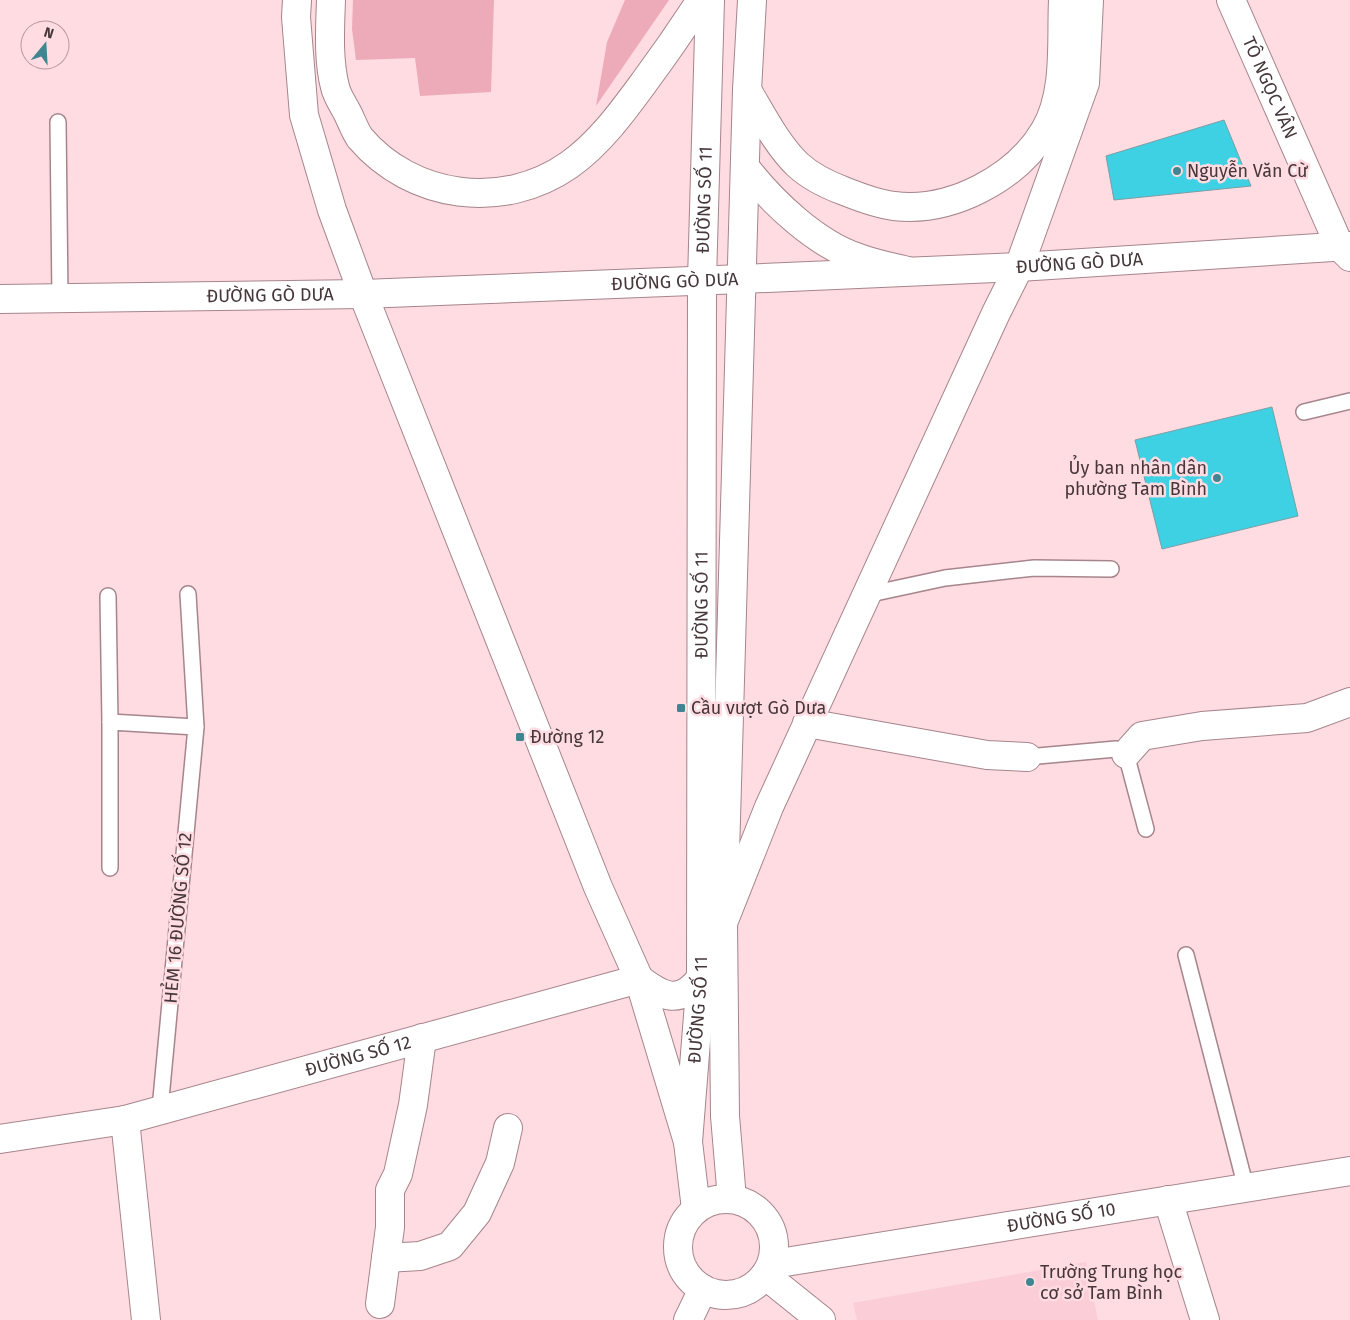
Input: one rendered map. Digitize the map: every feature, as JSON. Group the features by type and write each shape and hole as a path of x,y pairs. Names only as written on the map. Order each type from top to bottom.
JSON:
{"main road":[{"path":"297,0 296,17 304,115 332,210 363,294 595,878 640,979 688,1142"},
{"path":"331,0 330,33 335,88 359,137 385,162 414,178 454,192 496,193 530,184 568,165 598,138 625,110 672,47 701,0"},
{"name":"ĐƯỜNG SỐ 11","path":"696,1209 688,1142 702,978 702,280 710,0"},
{"name":"ĐƯỜNG SỐ 11","path":"732,1199 725,1116 723,923 747,90 752,0"},
{"path":"747,90 772,130 798,164 826,184 859,197 895,206 930,205 965,196 995,181 1023,158 1045,130 1057,101 1063,0"},
{"path":"723,923 769,807 1019,266 1085,83 1089,0"},
{"name":"TÔ NGỌC VÂN","path":"1231,0 1347,250"},
{"path":"745,167 780,207 817,236 857,258 908,271"},
{"name":"ĐƯỜNG GÒ DƯA","path":"0,299 363,294 742,279 1347,250"},
{"path":"1121,751 1142,736 1202,726 1307,718 1350,702"},
{"path":"807,723 978,753 1027,757"},
{"path":"640,979 657,993 677,996 690,992 702,978"},
{"name":"ĐƯỜNG SỐ 12","path":"0,1139 125,1120 640,979"},
{"path":"380,1304 390,1227 390,1190 398,1174 411,1114 422,1038"},
{"path":"125,1120 146,1320"},
{"path":"386,1258 420,1256 450,1246 477,1213 500,1163 508,1128"},
{"name":"ĐƯỜNG SỐ 10","path":"769,1270 1168,1200 1350,1171"},
{"path":"732,1199 745,1203 757,1210 766,1221 774,1247 769,1270 749,1289 738,1294 726,1295 703,1290 685,1273 677,1251 681,1228 696,1209 713,1201 732,1199"},
{"path":"1168,1200 1205,1320"},
{"path":"769,1270 821,1320"},
{"path":"688,1320 703,1290"}],"lane":[{"path":"58,122 60,298"},
{"path":"1304,412 1350,401"},
{"path":"866,595 955,577 1034,568 1111,569"},
{"name":"HẺM 16 ĐƯỜNG SỐ 12","path":"160,1109 196,727 188,594"},
{"path":"108,596 110,868"},
{"path":"110,722 196,727"},
{"path":"1027,757 1121,751 1146,829"},
{"path":"1186,955 1246,1188"}],"shaded area":[{"path":"353,0 494,0 491,92 420,96 415,58 356,60 352,29"},
{"path":"625,0 669,0 596,106 607,42"},
{"name":"Trường Trung học cơ sở Tam Bình","path":"1086,1262 1098,1320 857,1320 853,1303"}],"building":[{"name":"Nguyễn Văn Cừ","path":"1224,120 1251,186 1114,200 1106,156"},
{"name":"Ủy ban nhân dân phường Tam Bình","path":"1272,407 1298,516 1162,549 1135,440"}],"place":[{"name":"Nguyễn Văn Cừ","path":"1177,171"},
{"name":"Ủy ban nhân dân phường Tam Bình","path":"1217,478"},
{"name":"Cầu vượt Gò Dưa","path":"681,708"},
{"name":"Đường 12","path":"520,737"},
{"name":"Trường Trung học cơ sở Tam Bình","path":"1030,1282"}]}
